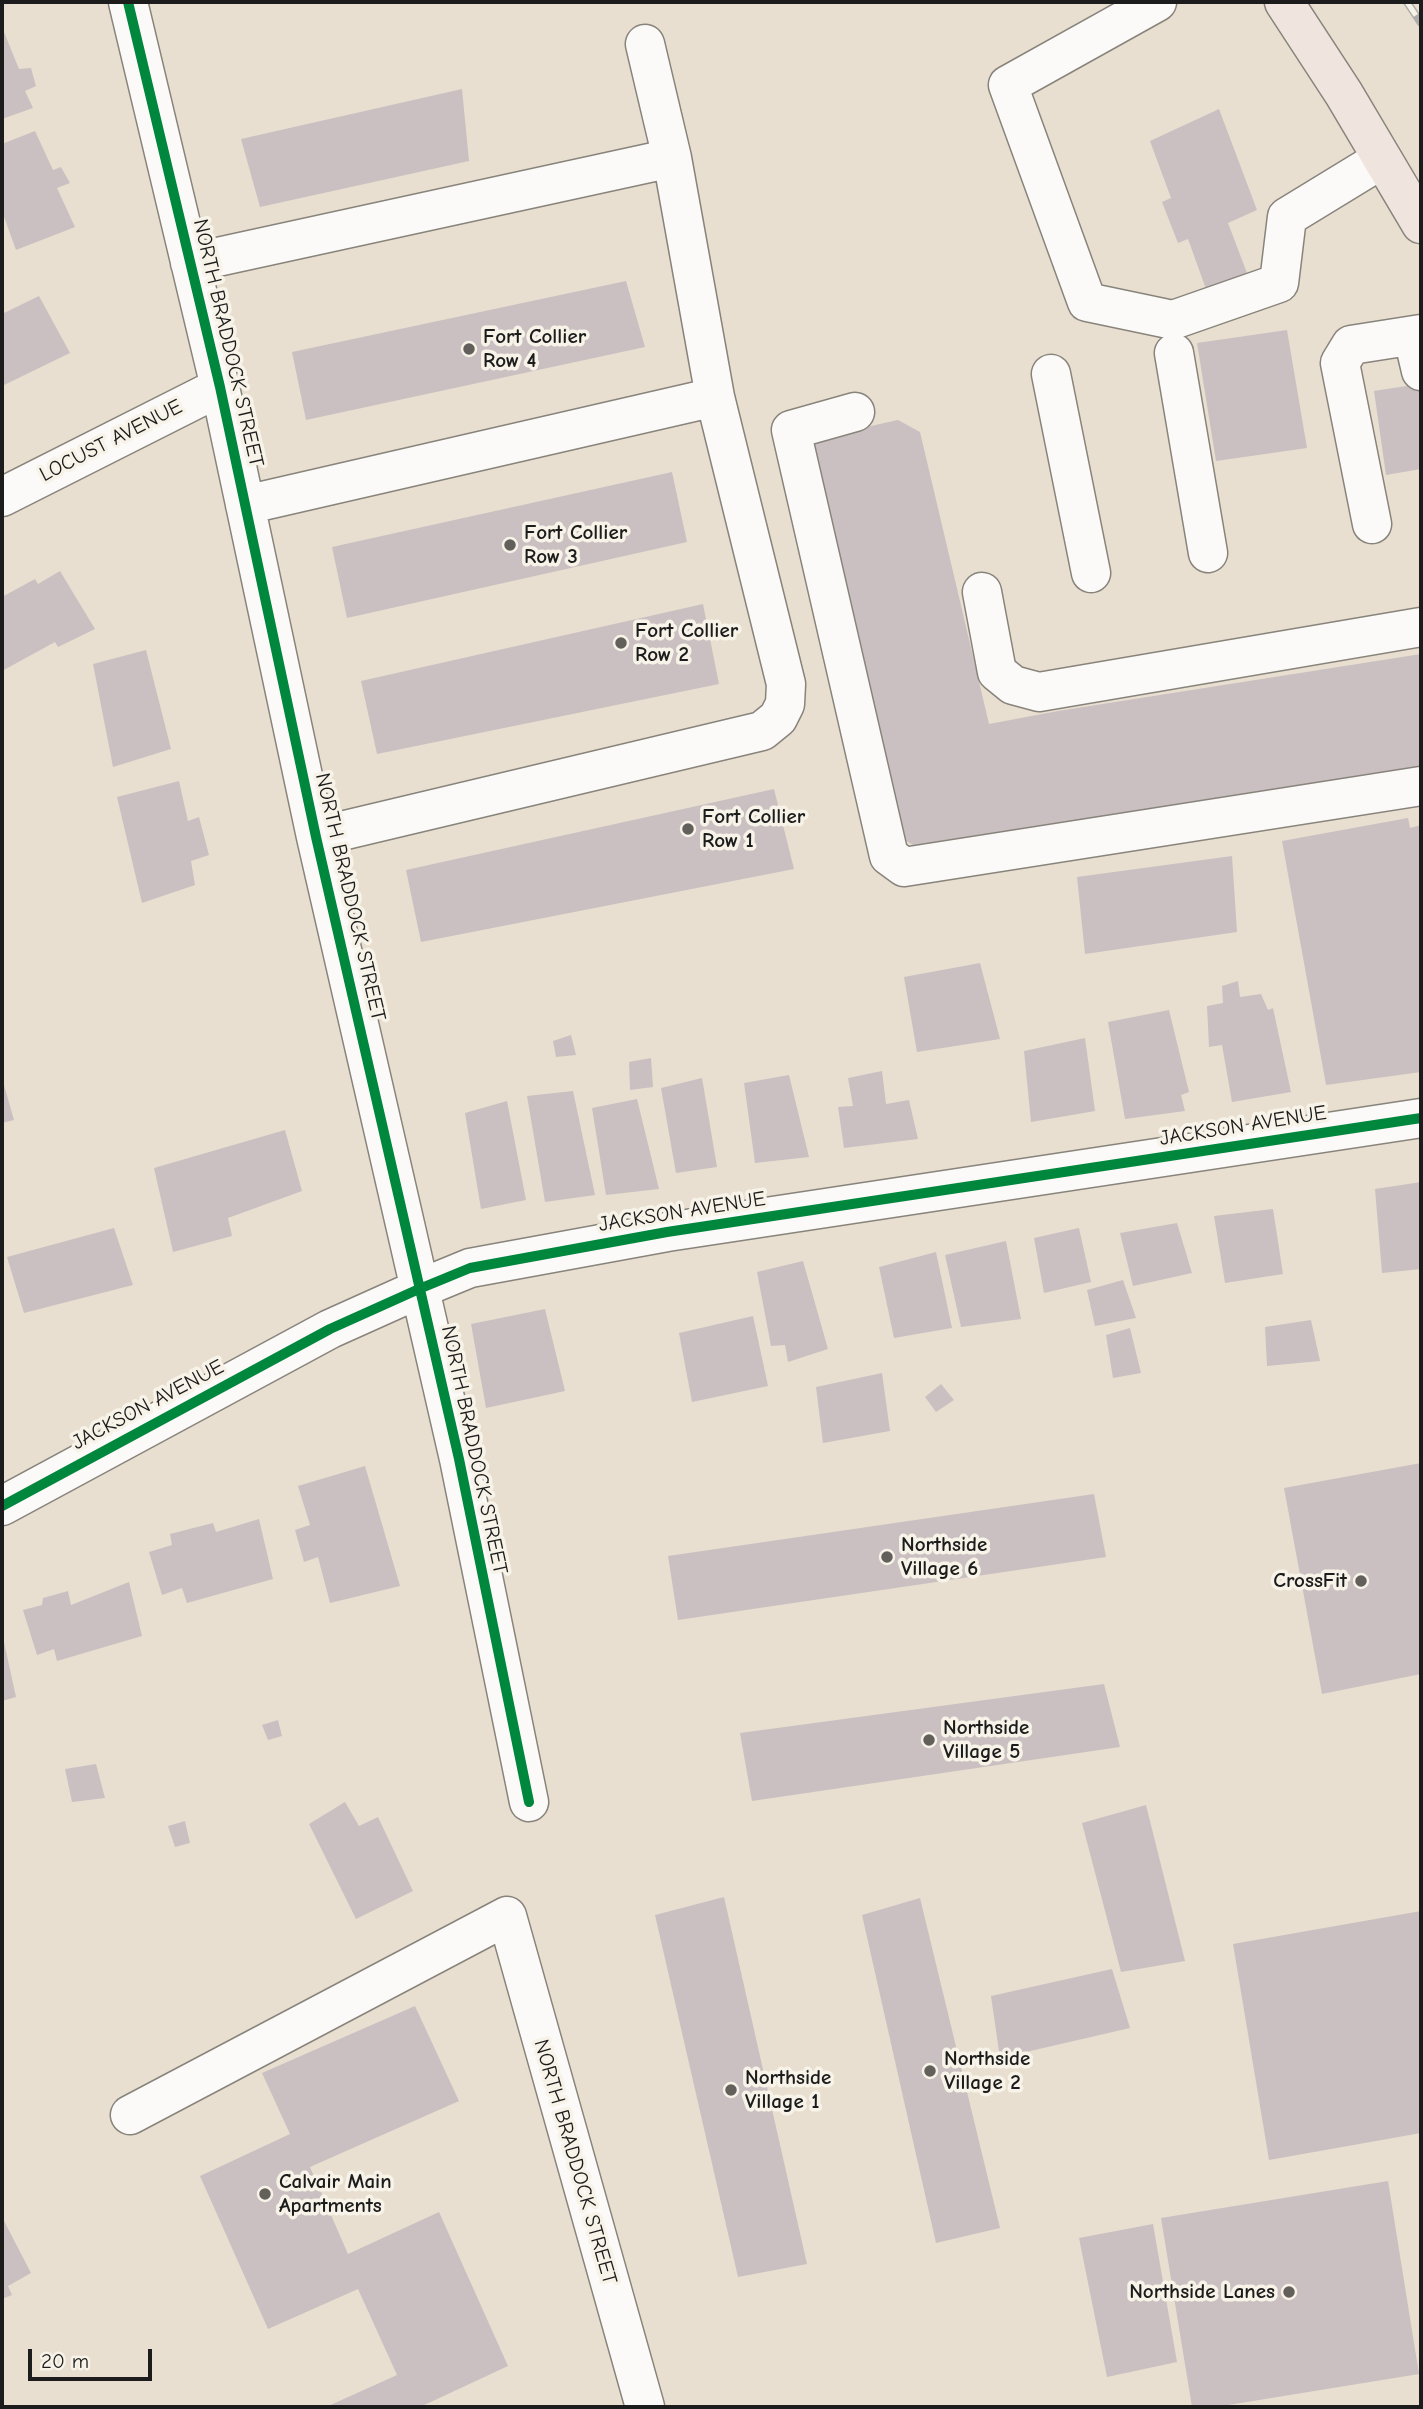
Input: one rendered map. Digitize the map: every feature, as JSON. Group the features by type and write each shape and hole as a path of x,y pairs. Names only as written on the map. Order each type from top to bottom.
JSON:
{"main road":[{"path":"1284,2 1421,224"}],"street":[{"name":"NORTH BRADDOCK STREET","path":"128,2 220,387 316,837 459,1459 529,1802"},
{"path":"1157,2 1008,85 1087,302 1173,320 1279,283 1287,217 1382,159"},
{"path":"316,837 762,731 778,718 785,704 786,684 715,397 671,158 645,44"},
{"path":"190,263 671,158"},
{"path":"1372,524 1340,363 1351,345 1418,348"},
{"path":"1174,353 1208,553"},
{"path":"1051,374 1091,573"},
{"name":"LOCUST AVENUE","path":"2,497 220,387"},
{"path":"245,505 715,397"},
{"path":"855,412 791,430 889,856 904,867 1421,786"},
{"path":"982,592 997,672 1013,685 1039,692 1421,627"},
{"name":"JACKSON AVENUE","path":"2,1506 318,1336 470,1268 667,1232 1421,1118"},
{"name":"NORTH BRADDOCK STREET","path":"130,2115 507,1916 645,2407"}],"building":[{"path":"2,27 19,69 31,68 36,86 25,91 33,108 2,119"},
{"path":"462,89 469,161 260,207 241,139"},
{"path":"1219,109 1257,210 1228,223 1247,273 1206,289 1188,239 1178,243 1162,202 1171,198 1150,141"},
{"path":"35,131 53,170 61,167 70,183 57,188 75,227 16,250 2,211 2,144"},
{"name":"Fort Collier Row 4","path":"626,281 645,347 306,420 292,352"},
{"path":"39,296 70,353 2,386 2,314"},
{"path":"1287,330 1307,448 1216,461 1197,343"},
{"path":"1419,384 1421,469 1386,475 1374,391"},
{"path":"898,420 920,432 989,724 1421,654 1421,770 920,849 894,834 808,440"},
{"name":"Fort Collier Row 3","path":"672,472 687,542 347,618 332,547"},
{"path":"60,571 95,629 58,647 55,642 2,671 2,597 35,579 38,584"},
{"name":"Fort Collier Row 2","path":"703,604 719,684 377,754 361,681"},
{"path":"146,650 171,749 113,767 93,664"},
{"path":"179,781 188,821 199,817 209,855 191,861 195,885 142,903 117,797"},
{"name":"Fort Collier Row 1","path":"774,789 794,869 421,942 406,870"},
{"path":"1408,818 1410,828 1421,825 1421,1072 1326,1085 1282,841"},
{"path":"1232,856 1237,932 1085,954 1077,877"},
{"path":"980,963 1000,1039 917,1052 904,977"},
{"path":"1238,981 1240,997 1261,994 1268,1010 1273,1008 1291,1092 1232,1102 1222,1045 1209,1047 1207,1006 1223,1003 1222,986"},
{"path":"1169,1010 1189,1092 1181,1095 1185,1111 1125,1119 1108,1022"},
{"path":"571,1035 576,1055 556,1057 553,1041"},
{"path":"1085,1038 1095,1111 1031,1122 1024,1051"},
{"path":"651,1058 653,1087 630,1090 629,1062"},
{"path":"882,1071 886,1104 909,1100 918,1139 844,1148 838,1107 853,1106 848,1078"},
{"path":"789,1075 809,1157 755,1163 744,1083"},
{"path":"2,1078 14,1120 2,1123"},
{"path":"702,1078 717,1167 676,1173 661,1088"},
{"path":"573,1091 595,1195 545,1202 527,1096"},
{"path":"637,1099 659,1189 606,1195 592,1108"},
{"path":"507,1101 526,1200 481,1209 465,1113"},
{"path":"285,1130 302,1191 228,1218 232,1236 173,1252 154,1168"},
{"path":"1421,1182 1421,1269 1382,1273 1375,1189"},
{"path":"1273,1209 1283,1274 1225,1283 1214,1216"},
{"path":"1177,1223 1192,1273 1133,1286 1120,1233"},
{"path":"114,1228 133,1285 24,1313 7,1257"},
{"path":"1079,1228 1091,1282 1044,1293 1034,1238"},
{"path":"1006,1241 1021,1319 961,1327 945,1255"},
{"path":"936,1252 952,1328 894,1338 879,1267"},
{"path":"803,1261 828,1349 788,1362 785,1345 771,1346 757,1272"},
{"path":"1123,1280 1136,1318 1095,1326 1087,1290"},
{"path":"545,1309 565,1391 486,1408 471,1324"},
{"path":"753,1316 768,1386 692,1402 679,1333"},
{"path":"1311,1320 1320,1361 1267,1366 1265,1327"},
{"path":"1130,1328 1141,1373 1113,1378 1106,1335"},
{"path":"882,1373 890,1431 823,1443 816,1387"},
{"path":"941,1384 954,1400 936,1412 925,1397"},
{"name":"CrossFit","path":"1421,1463 1421,1674 1322,1694 1284,1488"},
{"path":"365,1466 400,1586 330,1603 318,1557 304,1562 295,1530 310,1525 298,1486"},
{"name":"Northside Village 6","path":"1094,1494 1106,1557 678,1620 668,1556"},
{"path":"259,1519 273,1579 187,1603 182,1588 162,1595 149,1552 172,1545 170,1534 213,1523 216,1532"},
{"path":"129,1582 142,1636 57,1661 54,1649 37,1655 23,1610 42,1605 43,1598 68,1591 71,1605"},
{"path":"2,1633 16,1697 2,1701"},
{"name":"Northside Village 5","path":"1104,1684 1120,1747 752,1801 740,1733"},
{"path":"278,1720 282,1736 268,1740 262,1725"},
{"path":"96,1764 105,1798 72,1802 65,1769"},
{"path":"345,1802 359,1826 378,1817 413,1891 356,1919 309,1824"},
{"path":"1146,1805 1185,1961 1121,1972 1082,1823"},
{"path":"185,1821 190,1843 175,1847 168,1826"},
{"name":"Northside Village 1","path":"724,1897 807,2264 738,2277 655,1915"},
{"name":"Northside Village 2","path":"920,1898 1000,2228 936,2243 862,1915"},
{"path":"1421,1911 1421,2133 1269,2160 1233,1944"},
{"path":"1112,1969 1130,2028 1000,2058 991,1996"},
{"name":"Calvair Main Apartments","path":"415,2006 459,2101 310,2167 348,2254 439,2212 508,2366 420,2407 326,2407 397,2375 358,2289 268,2329 200,2176 290,2134 262,2073"},
{"name":"Northside Lanes","path":"1388,2181 1419,2374 1216,2407 1192,2407 1161,2218"},
{"path":"2,2217 31,2273 8,2286 12,2295 2,2299"},
{"path":"1153,2224 1177,2362 1107,2377 1079,2238"}],"railway":[{"path":"1407,2 1421,23"}],"cycle path":[{"path":"128,2 220,387 316,837 459,1459 529,1802"},
{"path":"2,1506 330,1329 470,1268 667,1232 1421,1118"}],"place":[{"name":"Fort Collier Row 4","path":"469,349"},
{"name":"Fort Collier Row 3","path":"510,545"},
{"name":"Fort Collier Row 2","path":"621,643"},
{"name":"Fort Collier Row 1","path":"688,829"},
{"name":"Northside Village 6","path":"887,1557"},
{"name":"CrossFit","path":"1361,1581"},
{"name":"Northside Village 5","path":"929,1740"},
{"name":"Northside Village 2","path":"930,2071"},
{"name":"Northside Village 1","path":"731,2090"},
{"name":"Calvair Main Apartments","path":"265,2194"},
{"name":"Northside Lanes","path":"1289,2292"}]}
